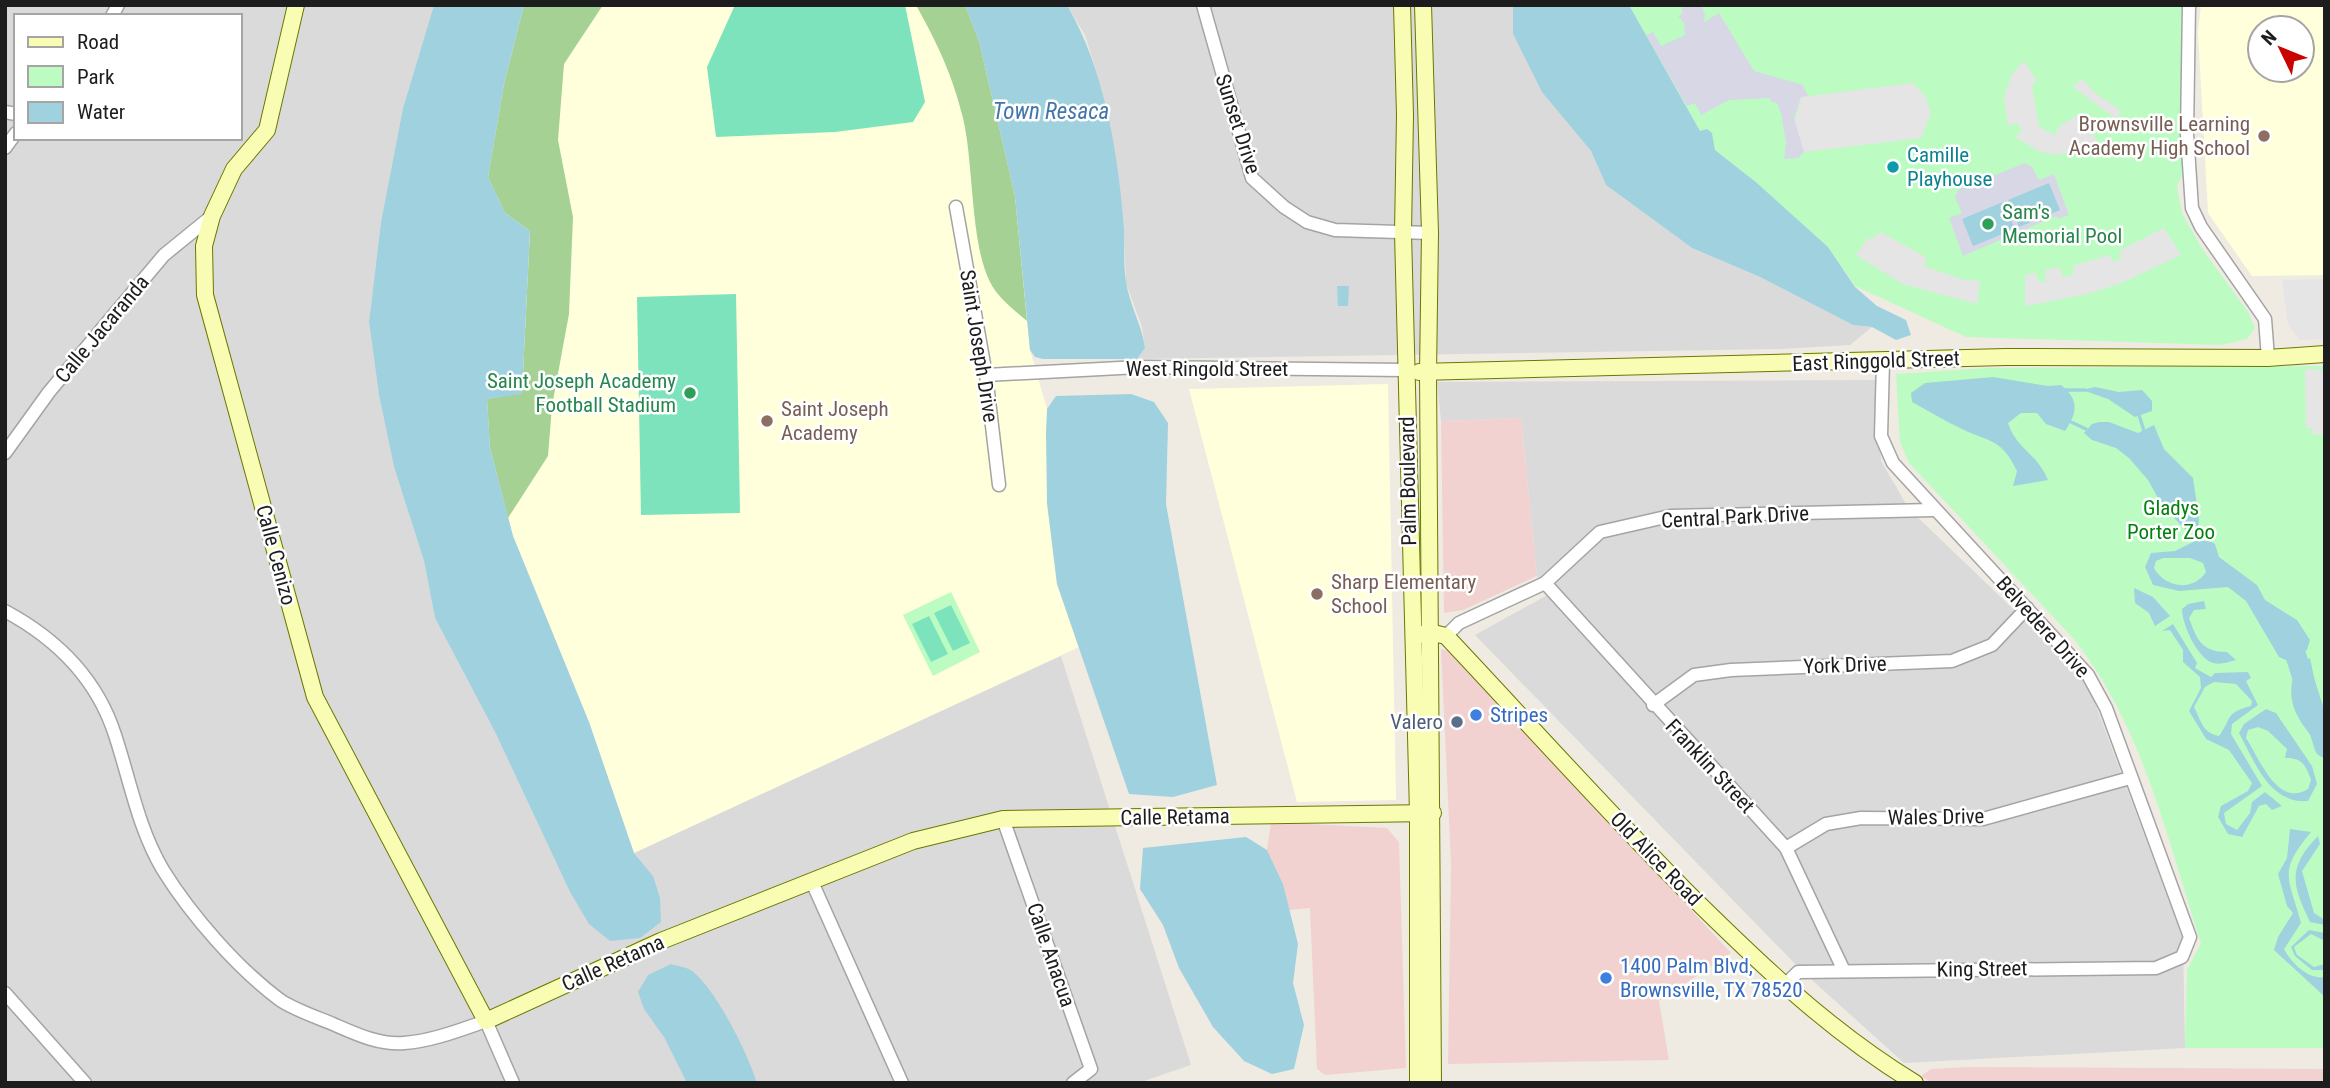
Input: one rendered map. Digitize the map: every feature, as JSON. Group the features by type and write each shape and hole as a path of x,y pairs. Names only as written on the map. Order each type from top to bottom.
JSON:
{"street":[{"name":"Calle Cenizo","path":"296,5 267,130 234,169 212,216 204,246 205,295 316,697 486,1021 513,1083"},
{"name":"Sunset Drive","path":"1203,5 1252,178 1284,208 1307,222 1335,230 1430,233"},
{"name":"Palm Boulevard","path":"1402,5 1405,115 1403,233 1411,638 1426,813 1433,1083"},
{"name":"Palm Boulevard","path":"1418,1083 1429,632 1430,233 1423,5"},
{"path":"2189,5 2187,134 2192,208 2201,227 2265,319 2269,358"},
{"name":"Saint Joseph Drive","path":"956,207 986,375 999,485"},
{"name":"Calle Jacaranda","path":"5,453 49,392 164,255 212,216"},
{"name":"East Ringgold Street","path":"1428,373 1883,361 2269,358 2325,354"},
{"name":"Belvedere Drive","path":"1883,361 1881,436 1893,463 1933,510 2088,675 2106,708 2190,937 2182,957"},
{"name":"West Ringold Street","path":"986,375 1139,367 1406,370 1428,373"},
{"name":"Central Park Drive","path":"1446,636 1459,623 1545,583 1600,532 1670,516 1933,510"},
{"name":"Franklin Street","path":"1545,583 1653,705 1786,848 1844,971"},
{"name":"York Drive","path":"1653,705 1694,675 1731,670 1952,662 1992,645 2027,608"},
{"name":"Calle Retama","path":"5,611 61,649 93,684 115,733 139,817 164,870 213,936 247,972 282,1001 366,1039 403,1043 443,1036 486,1021 660,941 913,841 1003,819 1426,813"},
{"path":"1411,638 1429,632 1446,636"},
{"name":"Old Alice Road","path":"1446,636 1640,844 1785,985 1849,1041 1915,1083"},
{"name":"Wales Drive","path":"1786,848 1826,824 1861,818 1983,819 2130,778"},
{"name":"Calle Anacua","path":"1003,819 1091,1069 1073,1083"},
{"path":"812,882 902,1083"},
{"name":"King Street","path":"1785,985 1798,972 2156,968 2182,957"},
{"path":"5,993 85,1083"}],"shaded area":[{"path":"5,5 434,5 403,108 381,222 369,322 379,395 394,467 424,561 435,618 495,732 570,892 590,924 610,941 653,876 634,853 1061,656 1191,1065 1138,1083 5,1083"},
{"name":"Saint Joseph Academy","path":"524,5 965,5 1015,196 1030,350 1047,409 1047,503 1057,584 1079,647 634,853 589,722 513,536 490,448"},
{"path":"1067,5 1513,5 1513,34 1542,91 1591,151 1606,185 1692,248 1760,277 1853,325 1872,327 1850,345 1781,349 1137,359 1145,348 1142,327 1126,283 1124,227 1102,90 1085,35"},
{"path":"1701,5 1705,15 1704,22 1719,13 1754,71 1803,85 1808,96 1801,97 1794,119 1804,152 1798,158 1784,159 1786,143 1781,113 1777,103 1771,102 1770,98 1729,100 1701,115 1695,103 1687,106 1646,35 1653,32 1661,46 1685,35 1684,23 1678,16 1683,13 1681,8"},
{"name":"Brownsville Learning Academy High School","path":"2201,5 2325,5 2325,275 2252,276 2208,213 2198,32"},
{"path":"2024,61 2036,79 2032,87 2039,127 2055,135 2058,127 2077,115 2097,140 2088,148 2057,155 2040,152 2015,137 2022,131 2017,123 2008,126 2004,97 2012,74"},
{"path":"2083,79 2094,92 2121,111 2116,119 2073,86"},
{"path":"1913,83 1925,96 1931,113 1921,138 1804,152 1794,125 1801,97"},
{"path":"2025,163 2032,167 2039,180 2054,174 2069,215 2058,219 2056,216 1963,256 1949,218 1962,213 1955,197 1958,190"},
{"path":"2164,228 2181,255 2124,282 2088,294 2025,306 2025,275 2036,273 2038,282 2046,281 2045,270 2060,267 2063,277 2074,274 2073,266 2109,255 2113,262 2122,258 2119,251"},
{"path":"1880,232 1926,257 1924,266 1961,279 1980,281 1977,304 1903,284 1856,255 1868,238 1872,239"},
{"path":"2325,279 2325,339 2299,340 2288,324 2282,280"},
{"path":"2305,369 2325,370 2325,434 2312,435 2312,428 2306,428"},
{"path":"1877,380 1881,461 1909,509 2086,679 2183,939 2185,1048 1904,1063 1802,971 1475,635 1551,593 1537,576 1521,418 1441,421 1437,382"},
{"name":"Sharp Elementary School","path":"1388,384 1396,800 1297,802 1189,389"},
{"path":"1521,418 1537,576 1463,610 1444,613 1441,421"},
{"path":"1441,649 1451,651 1731,953 1659,1001 1669,1060 1448,1064 1451,863"},
{"path":"1271,822 1387,828 1399,842 1406,1068 1325,1075 1317,1069 1310,908 1289,910 1283,884 1267,850"},
{"path":"1931,1069 2325,1069 2325,1083 1932,1083 1921,1076"}],"green space":[{"path":"524,5 603,5 564,64 558,140 573,217 569,314 552,406 548,456 508,518 490,448 487,399 522,393 530,231 505,213 488,177 504,84"},
{"path":"735,5 905,5 925,102 913,122 835,132 716,137 707,67"},
{"path":"916,5 965,5 979,41 1015,196 1027,321 997,293 984,265 976,225 963,118 944,60"},
{"path":"1629,5 2189,5 2188,161 2177,187 2182,213 2201,247 2248,312 2255,328 2247,339 2221,345 1966,337 1855,286 1828,247 1757,183 1715,150 1712,133 1700,131"},
{"path":"736,294 740,513 641,515 637,297"},
{"name":"Gladys Porter Zoo","path":"2325,366 2325,1048 2185,1048 2187,970 2201,943 2164,823 2135,744 2097,671 2073,638 1909,463 1900,442 1896,374 1987,368"},
{"path":"951,592 980,652 933,676 903,615"},
{"path":"951,605 970,643 953,651 934,613"},
{"path":"929,616 948,654 931,662 912,624"}],"water":[{"path":"434,5 524,5 504,84 488,177 505,213 530,231 522,394 487,399 490,448 513,536 589,722 634,853 653,876 660,898 661,922 640,938 610,941 589,924 570,892 495,732 435,618 424,561 394,467 379,395 369,322 381,222 403,108"},
{"name":"Town Resaca","path":"965,5 1067,5 1080,30 1108,113 1118,171 1126,281 1145,348 1137,359 1043,359 1035,357 1030,350 1015,196 979,41"},
{"path":"1513,5 1629,5 1700,131 1707,129 1712,133 1715,150 1757,183 1828,247 1855,287 1877,306 1906,320 1911,335 1896,340 1872,327 1853,325 1760,277 1692,248 1606,185 1591,151 1542,92 1513,34"},
{"name":"Sam's Memorial Pool","path":"2049,183 2060,210 2019,227 2008,200"},
{"name":"Sam's Memorial Pool","path":"2003,202 2015,229 1973,246 1962,219"},
{"path":"1337,286 1349,286 1348,306 1338,306"},
{"path":"1993,377 2048,386 2061,385 2074,401 2074,412 2065,431 2046,424 2037,413 2021,413 2008,423 2016,440 2038,463 2048,480 2013,486 2017,471 2000,447 1912,402 1911,393 1925,383"},
{"path":"2095,387 2119,392 2142,390 2152,401 2152,411 2135,417 2108,399 2082,390"},
{"path":"1131,394 1154,402 1168,423 1166,504 1217,785 1173,797 1129,794 1057,584 1047,503 1047,409 1056,396"},
{"path":"2109,422 2138,433 2154,425 2164,449 2193,478 2199,519 2198,531 2189,533 2163,507 2148,480 2129,458 2116,448 2092,440 2084,433 2092,424"},
{"path":"2195,541 2210,541 2215,544 2219,557 2257,585 2265,600 2297,620 2310,640 2307,650 2288,661 2279,657 2246,601 2228,587 2179,591 2153,585 2145,567 2151,553 2175,551","holes":["2163,558 2190,558 2203,563 2206,572 2194,583 2187,585 2165,580 2154,568 2156,561"]},
{"path":"2134,588 2153,597 2170,616 2155,626 2149,613 2135,603"},
{"path":"2204,601 2206,609 2194,610 2189,618 2195,633 2206,647 2227,652 2236,660 2213,663 2196,648 2182,609 2188,604"},
{"path":"2173,624 2197,663 2195,668 2211,677 2215,673 2248,672 2251,678 2246,681 2258,705 2232,724 2231,734 2262,786 2224,813 2226,824 2237,830 2250,813 2252,802 2265,792 2282,806 2272,810 2266,804 2259,806 2242,837 2228,834 2218,817 2221,806 2248,791 2252,783 2229,750 2206,739 2189,711 2201,688 2200,677 2183,662 2183,650 2170,630 2162,631","holes":["2214,682 2236,684 2252,701 2251,706 2232,714 2219,736 2209,732 2194,707 2205,687"]},
{"path":"2310,658 2325,731 2325,753 2301,722 2292,703 2291,692 2297,665"},
{"path":"2266,709 2276,713 2312,766 2317,784 2308,801 2283,796 2265,779 2239,733 2244,724","holes":["2258,727 2268,731 2287,749 2285,758 2296,759 2305,767 2311,780 2308,789 2297,793 2287,792 2278,787 2264,768 2246,738 2248,730"]},
{"path":"2290,829 2311,832 2293,857 2290,867 2290,885 2301,923 2284,949 2306,973 2325,977 2325,997 2274,950 2278,937 2293,913 2287,906 2278,874 2287,858"},
{"path":"2318,836 2320,844 2302,871 2314,913 2325,920 2325,925 2310,922 2296,887 2297,867 2308,847"},
{"path":"1246,837 1267,850 1283,884 1298,944 1293,983 1304,1025 1294,1069 1272,1074 1244,1061 1213,1027 1179,968 1163,925 1140,889 1143,848"},
{"path":"2309,930 2325,933 2325,941 2311,934 2294,947 2297,955 2314,967 2325,964 2325,970 2312,970 2295,956 2291,947"},
{"path":"671,964 692,971 711,992 739,1040 757,1083 687,1083 664,1037 644,1009 638,992 648,975"}],"waterway":[{"path":"2065,390 2085,390"},
{"path":"2139,415 2144,431"},
{"path":"2071,422 2086,429"},
{"path":"2282,631 2296,656 2325,747"}],"place":[{"name":"Brownsville Learning Academy High School","path":"2264,136"},
{"name":"Camille Playhouse","path":"1893,167"},
{"name":"Sam's Memorial Pool","path":"1988,224"},
{"name":"Saint Joseph Academy Football Stadium","path":"690,393"},
{"name":"Saint Joseph Academy","path":"767,421"},
{"name":"Sharp Elementary School","path":"1317,594"},
{"name":"Stripes","path":"1476,715"},
{"name":"Valero","path":"1457,722"},
{"name":"1400 Palm Blvd, Brownsville, TX 78520","path":"1606,978"}]}
